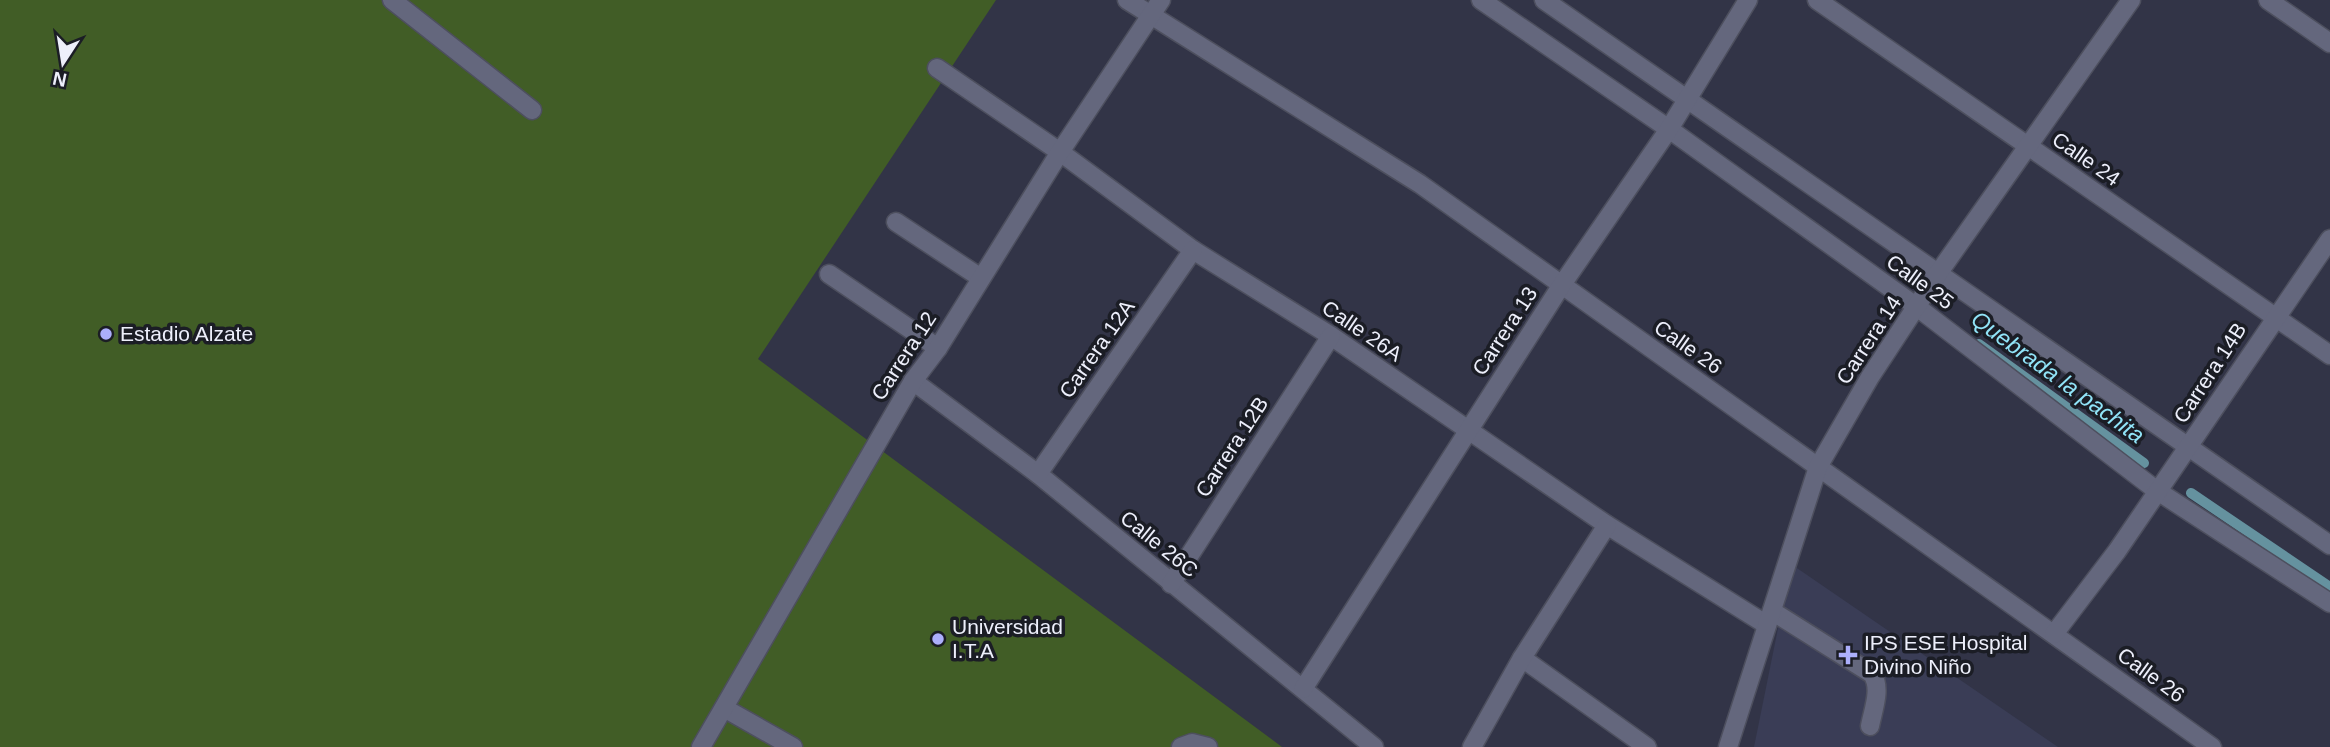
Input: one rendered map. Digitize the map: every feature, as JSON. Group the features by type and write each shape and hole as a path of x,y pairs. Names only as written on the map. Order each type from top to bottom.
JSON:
{"street":[{"path":"392,0 532,110"},
{"name":"Calle 26","path":"1127,0 1420,184 2212,747"},
{"name":"Carrera 12","path":"701,747 913,382 938,348 1060,152 1161,0"},
{"name":"Calle 25","path":"1481,0 1669,129 1917,307 2156,491 2330,603"},
{"path":"1544,0 2330,545"},
{"name":"Carrera 13","path":"1303,689 1561,286 1669,129 1748,0"},
{"name":"Calle 24","path":"1817,0 2330,355"},
{"name":"Carrera 14","path":"1728,747 1818,467 1870,377 1937,275 2132,0"},
{"path":"2268,0 2330,43"},
{"name":"Calle 26A","path":"937,68 1060,152 1193,250 1331,336 1607,525 1872,674 1877,683 1870,726"},
{"path":"896,222 981,278"},
{"name":"Carrera 14B","path":"2054,634 2117,551 2330,239"},
{"name":"Carrera 12A","path":"1038,474 1193,250"},
{"path":"829,274 938,348"},
{"name":"Carrera 12B","path":"1171,584 1331,336"},
{"name":"Calle 26C","path":"913,382 1038,474 1374,747"},
{"path":"1472,747 1522,658 1607,525"},
{"path":"1522,658 1647,747"},
{"path":"724,708 793,747"},
{"path":"1181,747 1192,743 1208,747"}],"shaded area":[{"name":"IPS ESE Hospital Divino Niño","path":"1791,564 2058,747 1754,747"}],"green space":[{"path":"0,0 996,0 758,359 1282,747 0,747"}],"waterway":[{"name":"Quebrada la pachita","path":"1979,344 2144,463"},
{"name":"Quebrada la pachita","path":"2191,493 2330,587"}],"place":[{"name":"Estadio Alzate","path":"106,334"},
{"name":"Universidad I.T.A","path":"938,639"},
{"name":"IPS ESE Hospital Divino Niño","path":"1848,655"}]}
